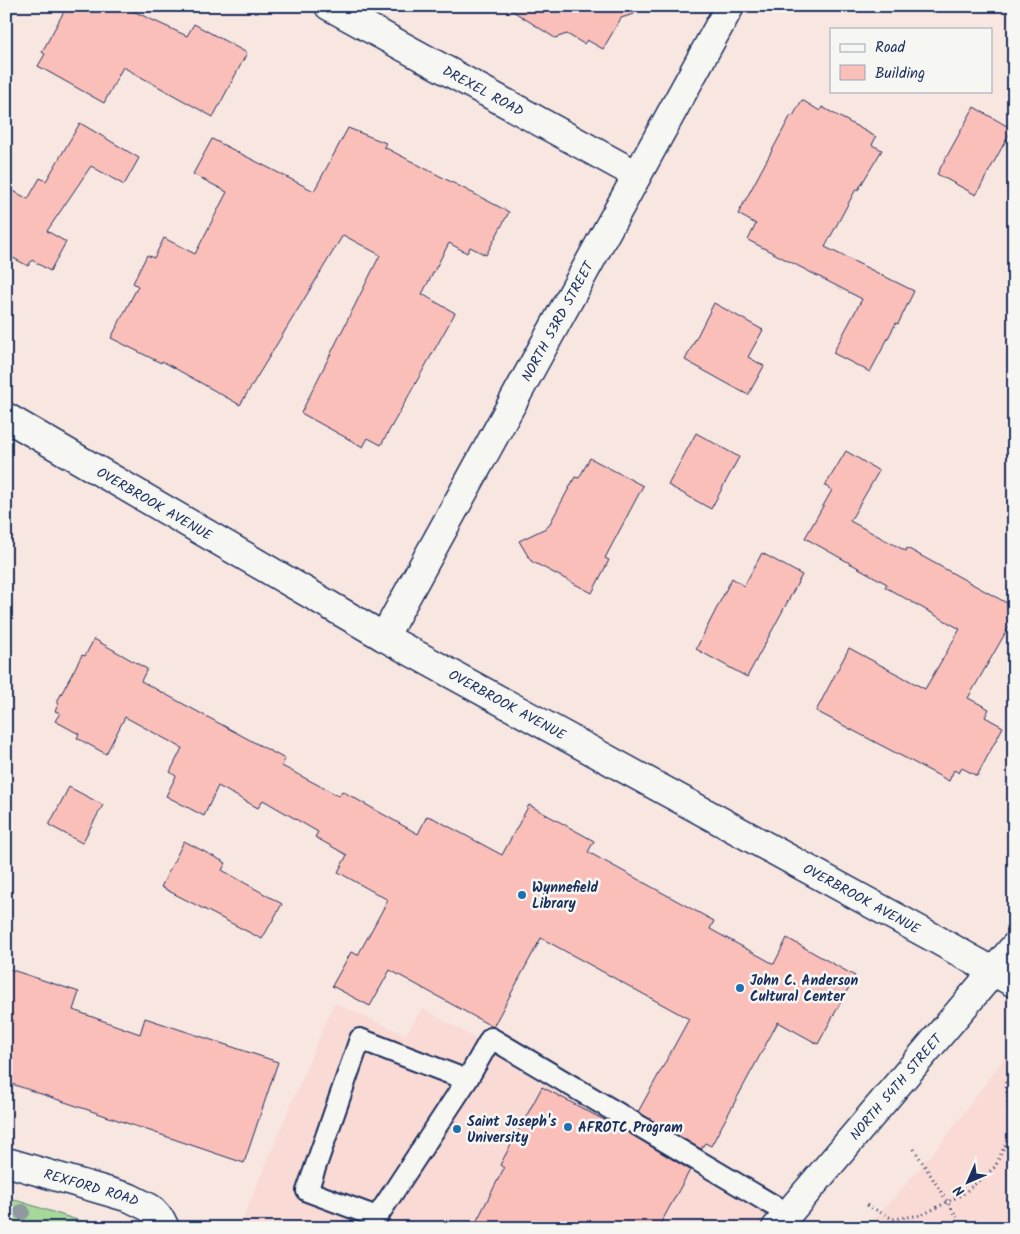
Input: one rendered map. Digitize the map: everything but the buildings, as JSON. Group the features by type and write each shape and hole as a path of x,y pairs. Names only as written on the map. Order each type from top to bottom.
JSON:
{"street":[{"name":"DREXEL ROAD","path":"329,6 637,176"},
{"name":"NORTH 53RD STREET","path":"384,637 730,6"},
{"name":"OVERBROOK AVENUE","path":"6,417 384,637 1004,977"},
{"name":"NORTH 54TH STREET","path":"782,1221 1004,977 1014,946"},
{"name":"REXFORD ROAD","path":"6,1163 130,1198 150,1208 161,1220 165,1228"}],"lane":[{"path":"467,1080 360,1039 307,1191 377,1217 467,1080 491,1038 782,1221"}],"path":[{"path":"867,1205 893,1219 922,1215 963,1194 995,1167 1012,1130 1005,1078"},
{"path":"914,1149 957,1218"}],"shaded area":[{"name":"Saint Joseph's University","path":"334,1003 406,1035 422,1008 805,1228 250,1228 241,1223"},
{"path":"1014,1045 1014,1228 867,1228 941,1144"}],"green space":[{"path":"15,1200 102,1228 6,1228 6,1202"}],"place":[{"name":"Wynnefield Library","path":"522,895"},
{"name":"John C. Anderson Cultural Center","path":"740,988"},
{"name":"AFROTC Program","path":"568,1127"},
{"name":"Saint Joseph's University","path":"457,1129"}]}
